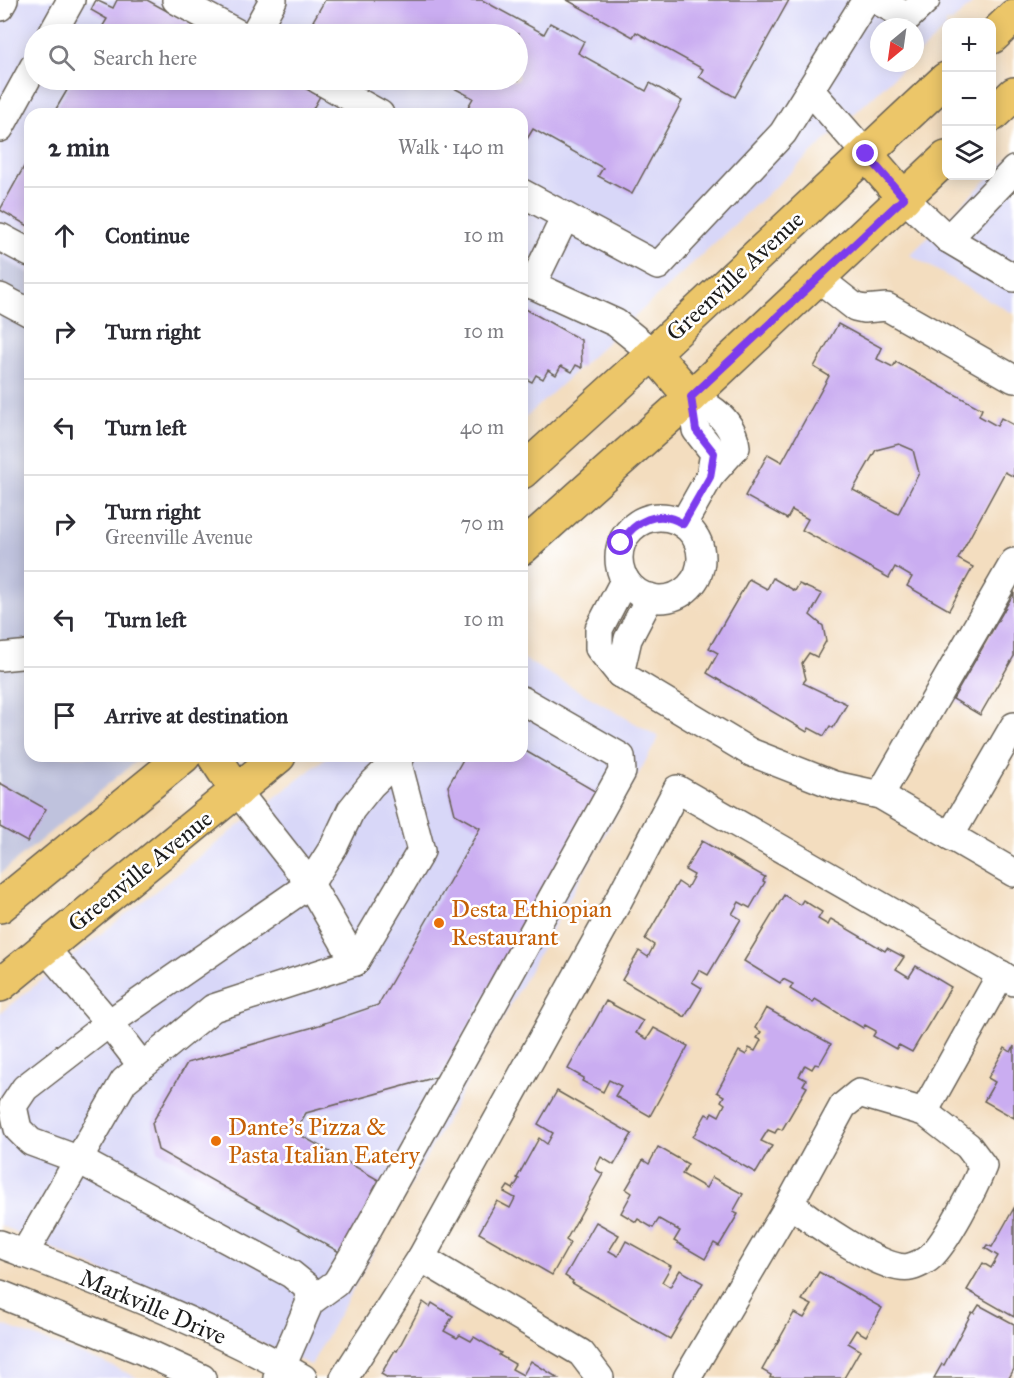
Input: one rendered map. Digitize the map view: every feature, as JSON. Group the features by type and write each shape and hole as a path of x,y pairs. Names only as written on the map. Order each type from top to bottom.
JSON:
{"main road":[{"path":"996,33 1014,16"},
{"name":"Greenville Avenue","path":"528,467 942,83"},
{"path":"996,112 1014,94"},
{"path":"866,154 904,198"},
{"path":"528,544 691,397 942,162"},
{"path":"653,353 691,397"},
{"path":"0,906 177,762"},
{"path":"218,762 237,791"},
{"name":"Greenville Avenue","path":"0,985 272,762"}],"street":[{"path":"0,7 4,0"},
{"path":"58,24 71,0"},
{"path":"176,0 220,24"},
{"path":"260,24 273,0"},
{"path":"528,196 658,266 783,133 866,0"},
{"path":"876,0 908,17 926,0"},
{"path":"0,128 24,84"},
{"path":"337,90 369,108"},
{"path":"810,90 866,154"},
{"path":"948,239 1014,170"},
{"path":"904,198 948,239 1014,278"},
{"path":"528,280 565,217"},
{"path":"0,237 24,251"},
{"path":"818,278 855,307 864,309 887,307 1014,379"},
{"path":"528,282 616,323 653,353"},
{"path":"0,297 24,310"},
{"path":"683,524 710,477 736,447 735,434 716,410 691,397"},
{"path":"666,517 683,524 695,537 699,547 701,558 695,580 675,596 650,597 638,592 625,579 621,571 619,557 621,543 628,532 639,522 652,518 666,517"},
{"path":"880,795 1014,562"},
{"path":"625,579 599,629 599,648 620,674 750,752 834,785 880,795 1014,873"},
{"path":"620,674 628,639 650,597"},
{"path":"0,657 24,655"},
{"path":"310,1302 336,1283 622,772 621,757 528,703"},
{"path":"950,836 1014,726"},
{"path":"288,1374 310,1302 307,1287 291,1274 78,1159 31,1142 18,1129 13,1106 25,1088 109,1023 310,884 334,846 351,810 371,785 395,762"},
{"path":"12,1249 78,1159 123,1081 213,1008 355,962 421,851 400,762"},
{"path":"344,1378 421,1258 611,916 677,789 1007,978 924,1112"},
{"path":"237,791 310,884 355,962"},
{"path":"45,948 109,1023 142,1066"},
{"path":"687,1378 790,1203 843,1106 859,1093 924,1112 968,1146 983,1166 976,1183 930,1258 908,1268 883,1263 814,1223 790,1203"},
{"name":"Markville Drive","path":"12,1249 117,1289 204,1328 288,1374"},
{"path":"421,1258 581,1353 600,1378"},
{"name":"Markville Drive","path":"0,1294 202,1378"}],"shaded area":[{"path":"0,0 976,0 956,18 942,18 942,32 924,49 924,18 870,18 870,72 899,72 528,415 528,108 24,108 24,271 0,257"},
{"path":"1014,153 1014,314 910,255 986,180 996,180 996,171"},
{"path":"0,257 24,271 24,762 135,762 0,874"},
{"path":"528,661 659,737 311,1365 0,1225 0,1013 320,762 528,762"},
{"path":"0,1324 103,1362 138,1378 0,1378"}],"building":[{"path":"96,0 113,8 117,0 147,0 191,24 104,24 107,19 91,10"},
{"path":"325,0 482,0 526,24 319,24 313,21"},
{"path":"567,0 789,0 735,97 699,77 703,69 636,32 633,37"},
{"path":"550,23 584,41 578,53 646,91 650,83 682,101 632,194 598,176 603,168 533,129 528,137 528,108 470,108 468,107 473,98 458,90 528,90 528,25 544,34"},
{"path":"67,90 308,90 320,96 313,108 57,108"},
{"path":"24,167 24,224 0,210"},
{"path":"528,310 581,340 582,368 576,365 572,372 561,366 556,375 548,370 543,379 536,375 532,382 528,380"},
{"path":"838,324 882,348 877,359 893,367 896,362 982,409 979,416 997,426 1001,418 1014,425 1014,477 1005,472 958,559 973,567 949,610 907,586 912,577 895,567 889,578 802,530 808,519 792,510 787,519 745,496 768,454 782,462 829,376 814,367","holes":["899,444 913,450 919,473 898,514 853,490 876,450"]},
{"path":"773,578 795,591 799,584 822,594 810,615 823,626 826,641 817,657 809,653 802,663 806,679 803,683 847,704 833,728 830,726 824,736 809,728 807,732 707,673 718,653 709,648 749,579 767,589"},
{"path":"1014,593 1014,656 980,715 953,699"},
{"path":"528,752 598,793 440,1076 306,1113 295,1132 382,1182 341,1253 158,1150 152,1123 187,1063 310,1028 378,1005 480,828 455,814 448,786 462,762 528,762"},
{"path":"0,783 46,809 27,842 0,827"},
{"path":"702,841 765,877 763,881 765,882 750,908 739,902 732,914 741,919 708,975 699,970 692,982 702,988 685,1017 622,980 639,951 648,957 654,945 645,939 678,882 687,888 694,875 685,870"},
{"path":"784,895 800,905 803,900 822,912 818,919 828,925 831,919 885,951 887,948 904,957 896,969 909,977 916,966 951,987 912,1052 899,1045 896,1049 873,1036 876,1031 865,1025 863,1028 815,999 813,1003 790,989 793,984 783,979 780,983 744,961"},
{"path":"606,1001 643,1021 636,1033 647,1039 654,1028 688,1046 650,1116 615,1096 621,1086 609,1080 603,1092 582,1081 584,1078 568,1069"},
{"path":"766,1008 831,1044 819,1065 815,1064 812,1069 805,1065 799,1076 806,1080 803,1085 807,1087 782,1130 778,1128 775,1133 768,1130 761,1141 772,1146 756,1173 693,1137 706,1114 710,1116 712,1112 719,1116 725,1104 721,1101 724,1096 717,1092 739,1051 746,1055 749,1048 755,1051 761,1040 757,1038 761,1032 755,1028"},
{"path":"1014,1046 1014,1118 984,1101 995,1082 988,1078 1005,1048 1011,1052"},
{"path":"557,1091 632,1134 614,1165 601,1157 595,1169 603,1174 566,1240 570,1243 552,1275 479,1233 497,1201 510,1208 515,1198 504,1192 508,1186 513,1189 539,1138 547,1144 553,1133 538,1124"},
{"path":"658,1147 688,1164 682,1174 706,1188 712,1177 743,1194 733,1212 738,1214 719,1246 714,1243 705,1259 674,1241 680,1231 659,1219 653,1228 621,1213 632,1193 626,1189 643,1160 649,1164"},
{"path":"1014,1208 1014,1317 967,1290 983,1263 991,1268 998,1256 985,1248 987,1245 992,1247"},
{"path":"596,1222 619,1235 609,1251 618,1256 626,1241 671,1266 662,1282 670,1287 680,1270 703,1283 670,1339 572,1283 573,1281 565,1276"},
{"path":"819,1272 882,1308 866,1336 856,1330 848,1343 860,1350 844,1378 770,1378 771,1375 762,1370 794,1313 804,1318 812,1305 802,1300"},
{"path":"423,1302 430,1307 432,1303 453,1316 444,1331 457,1338 460,1335 471,1341 474,1337 501,1353 499,1355 515,1364 512,1369 523,1375 531,1361 558,1378 388,1378 381,1374 395,1350 397,1351"},
{"path":"979,1305 1014,1324 1014,1369 1009,1378 934,1378 942,1364 944,1365 972,1312 974,1313"}],"place":[{"name":"Desta Ethiopian Restaurant","path":"439,923"},
{"name":"Dante's Pizza & Pasta Italian Eatery","path":"216,1141"}],"route":[{"path":"621,543 628,532 639,522 652,518 666,517 683,524 710,477 714,453 696,430 691,397 904,198 866,154"}]}
